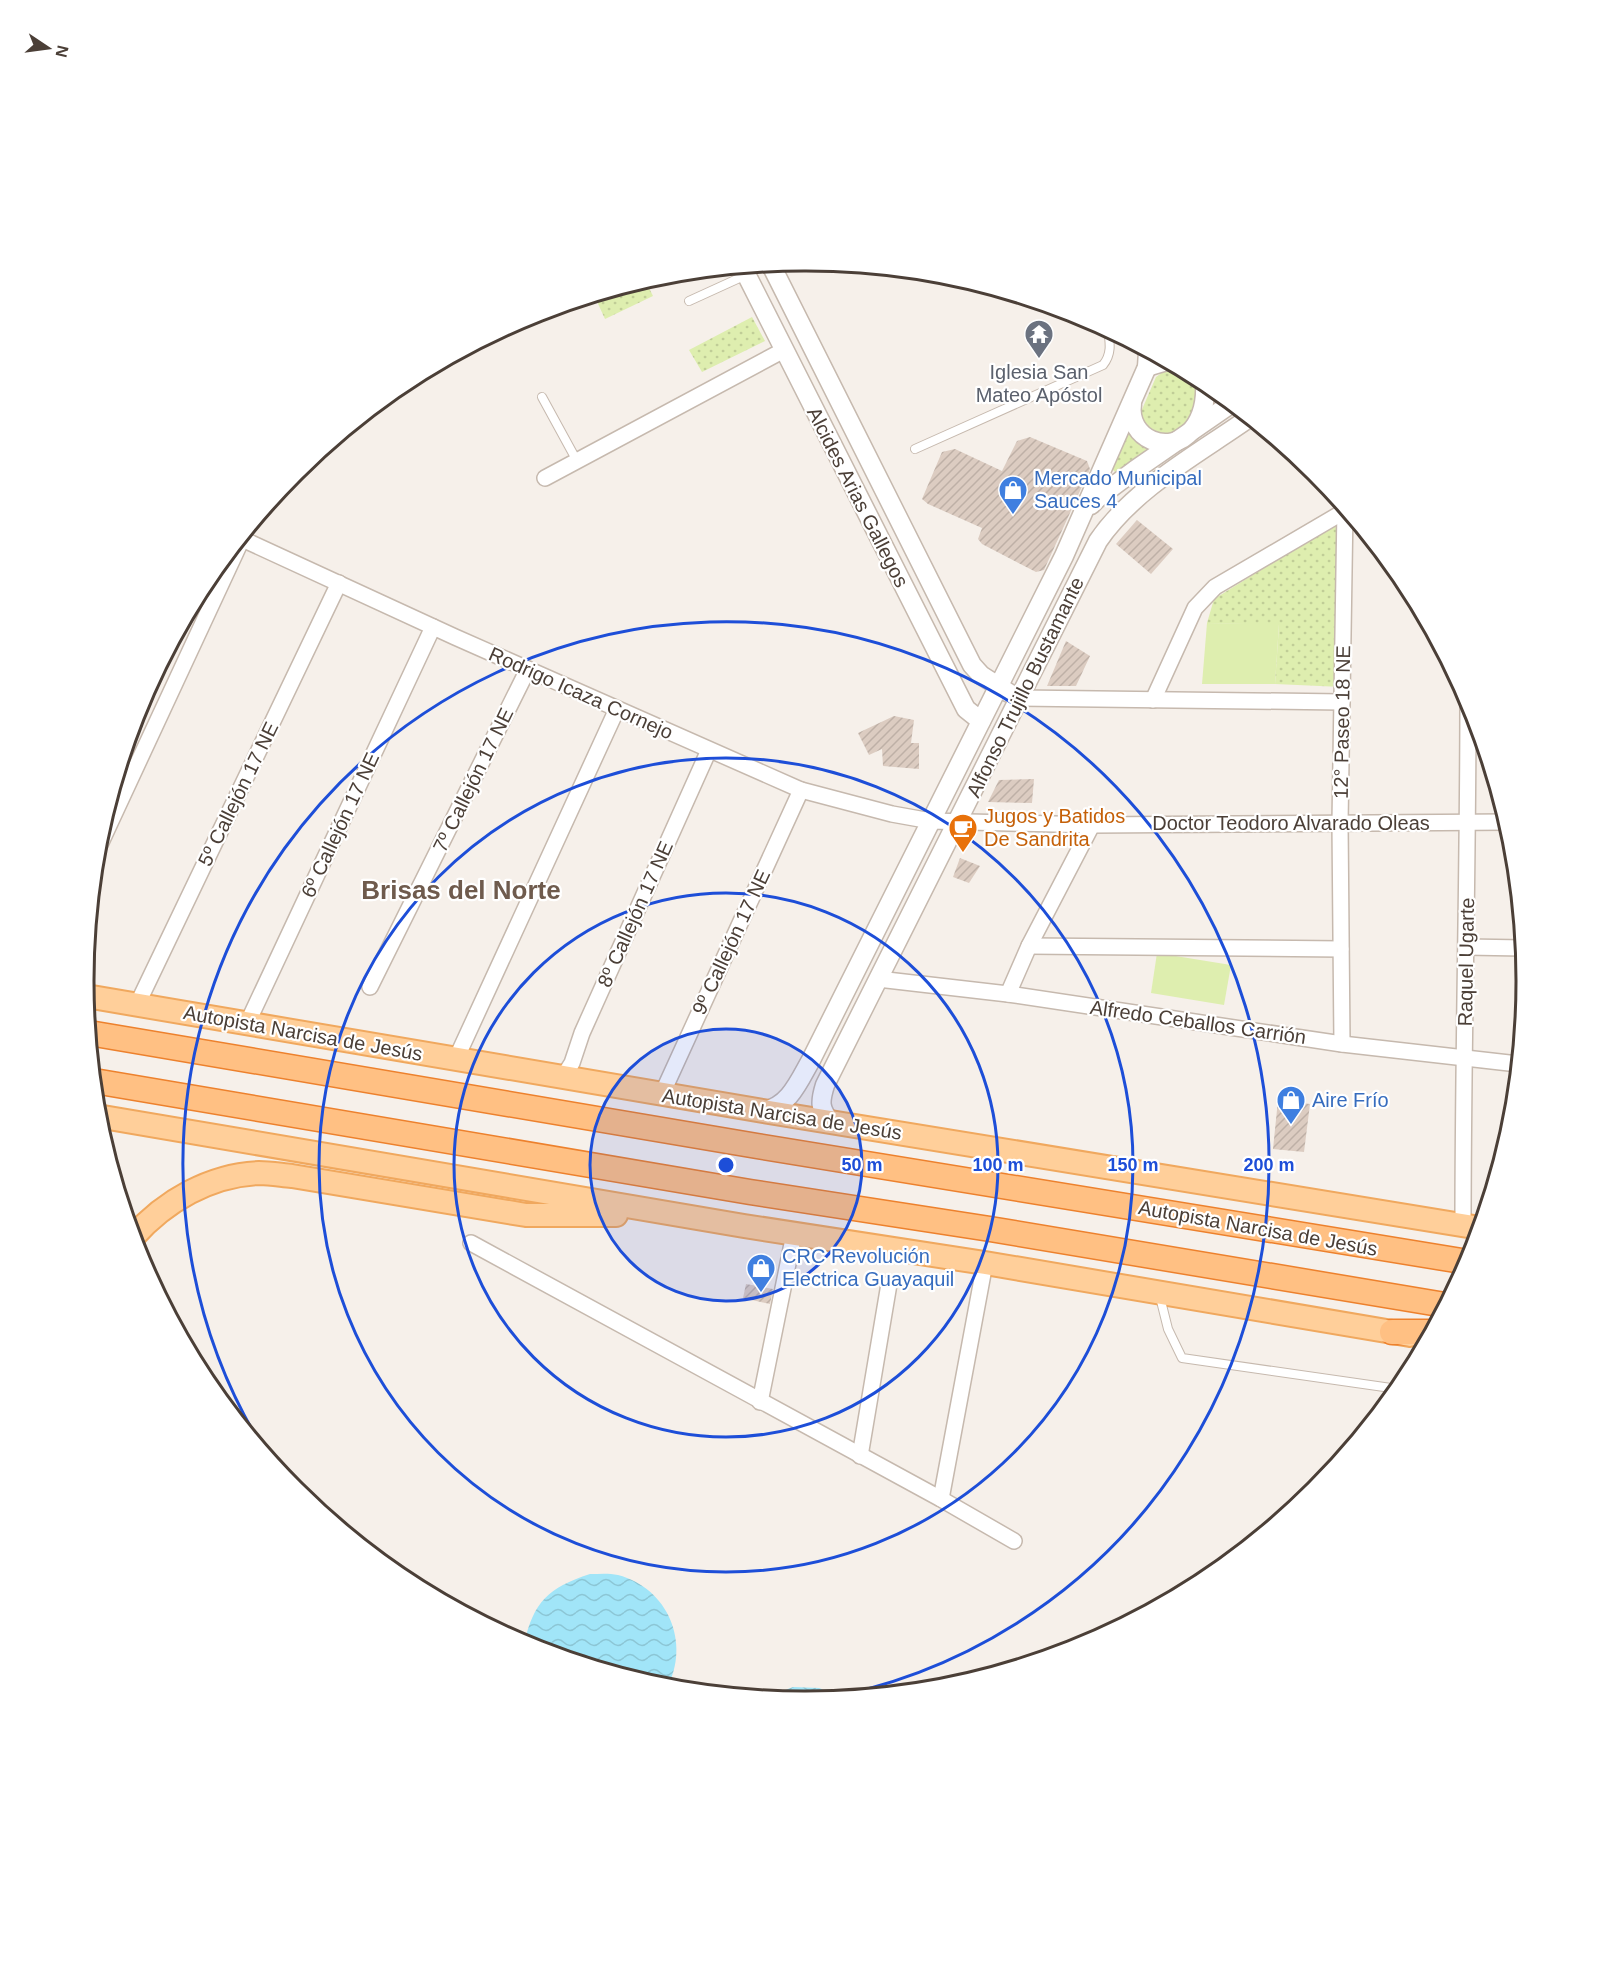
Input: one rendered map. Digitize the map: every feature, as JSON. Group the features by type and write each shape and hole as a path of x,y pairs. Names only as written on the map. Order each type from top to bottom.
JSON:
{"highway":[{"name":"Autopista Narcisa de Jesús","path":"97,1034 757,1146 1458,1260"},
{"path":"102,1082 726,1188 990,1229 1437,1304"},
{"path":"1405,1252 1461,1252"},
{"path":"1392,1332 1422,1332"}],"main road":[{"name":"Autopista Narcisa de Jesús","path":"95,996 247,1024 763,1111 1471,1227"},
{"path":"108,1118 1420,1337"},
{"path":"140,1230 163,1210 199,1188 216,1180 261,1173 292,1176 526,1215 676,1214"}],"street":[{"name":"Alcides Arias Gallegos","path":"774,271 972,665 981,675 998,687 1019,698"},
{"name":"Alcides Arias Gallegos","path":"745,273 966,709 981,721"},
{"path":"545,478 784,350"},
{"path":"1082,519 1148,359"},
{"path":"1132,402 1132,416 1138,430 1149,439 1163,443 1191,432 1203,406 1204,393"},
{"path":"1082,519 1100,495 1225,408"},
{"name":"Alfonso Trujillo Bustamante","path":"831,1122 821,1107 820,1099 825,1085 1098,541 1121,511 1146,490 1244,422"},
{"path":"1153,700 1195,608 1205,596 1215,587 1339,513"},
{"name":"Alfonso Trujillo Bustamante","path":"763,1111 773,1109 788,1098 811,1060 1082,519"},
{"name":"12° Paseo 18 NE","path":"1342,1044 1340,823 1345,520"},
{"name":"Rodrigo Icaza Cornejo","path":"247,542 801,790 892,814 931,821"},
{"path":"116,810 229,565"},
{"name":"5º Callejón 17 NE","path":"137,1005 339,583"},
{"name":"6º Callejón 17 NE","path":"247,1024 433,627"},
{"name":"7º Callejón 17 NE","path":"370,987 528,669"},
{"path":"1019,698 1342,702"},
{"path":"456,1059 617,709"},
{"name":"Raquel Ugarte","path":"1468,727 1467,946 1463,1057 1471,1227"},
{"name":"8º Callejón 17 NE","path":"563,1077 572,1063 582,1033 709,750"},
{"name":"9º Callejón 17 NE","path":"662,1094 801,790"},
{"name":"Doctor Teodoro Alvarado Oleas","path":"931,821 1092,825 1497,822"},
{"path":"1008,994 1029,946 1092,825"},
{"path":"1029,946 1341,948"},
{"path":"1467,946 1515,948"},
{"name":"Alfredo Ceballos Carrión","path":"878,979 1008,994 1342,1044 1510,1064"},
{"path":"759,1401 794,1234"},
{"path":"471,1244 941,1499 1014,1541"},
{"path":"941,1499 985,1263"},
{"path":"860,1456 889,1284"}],"lane":[{"path":"689,301 738,274"},
{"path":"915,449 1103,364 1108,358 1109,340"},
{"path":"542,397 577,461"},
{"path":"1158,1293 1168,1329 1182,1358 1388,1388"}],"green space":[{"path":"649,288 653,296 605,319 597,302"},
{"path":"752,317 765,341 702,372 689,350"},
{"path":"1163,372 1170,372 1194,386 1196,391 1195,405 1188,419 1179,430 1166,434 1153,430 1140,414 1156,377"},
{"path":"1128,431 1137,442 1151,448 1115,472 1111,468"},
{"path":"1340,521 1342,687 1275,684 1279,625 1207,623 1214,599"},
{"path":"1207,623 1279,624 1275,684 1202,684"},
{"path":"1157,953 1231,965 1224,1005 1151,993"}],"water":[{"path":"590,1574 615,1574 635,1582 650,1592 662,1605 675,1636 676,1653 671,1679 577,1654 527,1634 538,1607 545,1598 576,1579"},
{"path":"793,1687 819,1688 826,1691 805,1691 784,1691"}],"building":[{"name":"Mercado Municipal Sauces 4","path":"1030,437 1087,461 1090,469 1044,570 1036,572 982,544 978,539 982,528 928,504 922,499 942,452 955,449 1002,471 1017,441"},
{"path":"1137,520 1173,549 1151,574 1116,544"},
{"path":"1066,641 1090,656 1076,686 1047,686"},
{"path":"894,716 914,720 911,743 919,743 919,769 883,766 882,749 869,755 858,733"},
{"path":"1034,779 1032,803 988,802 999,780"},
{"path":"960,858 980,866 969,883 953,877"},
{"name":"Aire Frío","path":"1278,1100 1310,1104 1304,1152 1273,1149"},
{"name":"CRC Revolución Electrica Guayaquil","path":"746,1284 773,1289 770,1304 743,1298"}],"place":[{"name":"Iglesia San Mateo Apóstol","path":"1039,360"},
{"name":"Mercado Municipal Sauces 4","path":"1013,516"},
{"name":"Jugos y Batidos De Sandrita","path":"963,854"},
{"name":"Aire Frío","path":"1291,1126"},
{"name":"CRC Revolución Electrica Guayaquil","path":"761,1294"}],"district":[{"name":"Brisas del Norte","path":"461,890"}]}
